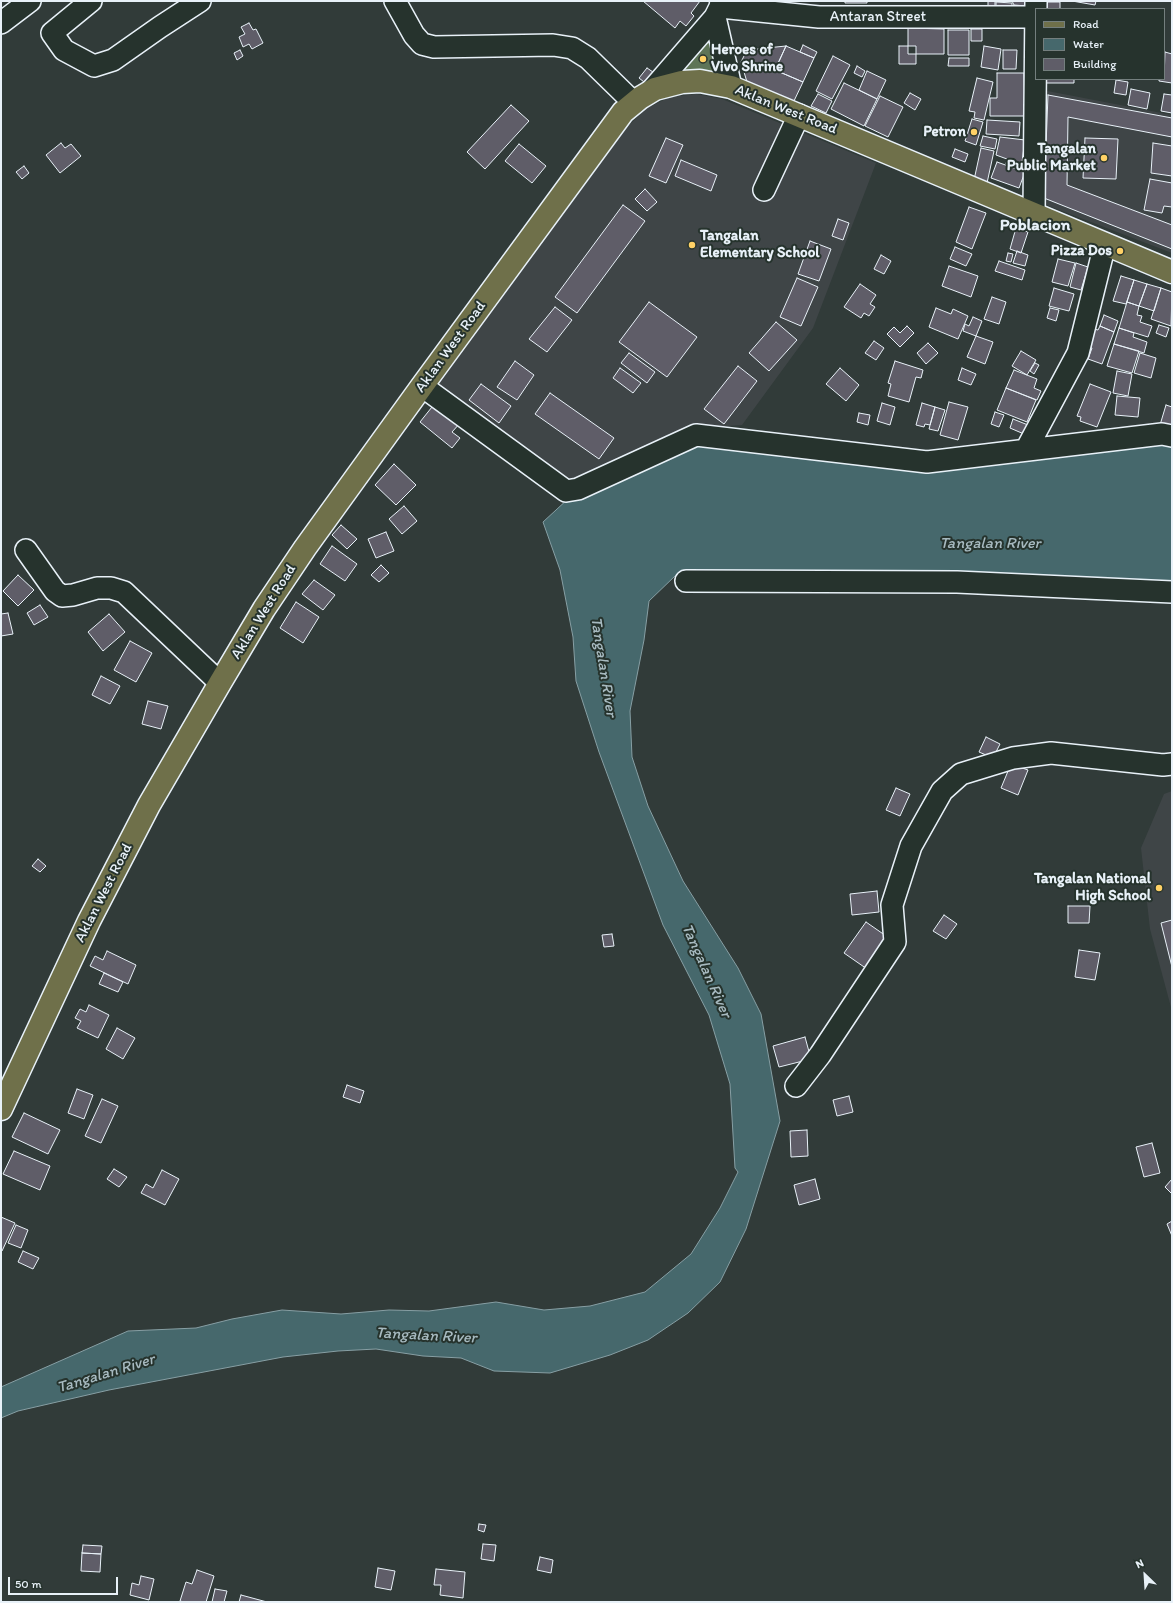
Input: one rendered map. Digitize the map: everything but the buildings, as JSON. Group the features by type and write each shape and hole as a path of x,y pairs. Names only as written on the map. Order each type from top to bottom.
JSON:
{"main road":[{"name":"Aklan West Road","path":"1,1109 89,921 149,805 264,609 305,548 422,386 623,112 642,97 672,84 691,81 710,82 731,87 1172,272"}],"street":[{"path":"1,23 30,1"},
{"path":"91,1 52,32 64,50 94,66 113,60 200,1"},
{"path":"395,1 414,35 422,44 434,47 553,45 572,48 642,97 719,8"},
{"path":"719,8 731,87"},
{"name":"Antaran Street","path":"719,8 819,17 1035,17"},
{"path":"1034,213 1035,80"},
{"path":"764,190 799,115"},
{"path":"1026,450 1078,353 1105,244"},
{"path":"422,386 566,491 578,489 696,435 927,462 1162,434 1172,436"},
{"path":"26,550 55,591 62,596 74,595 96,588 111,588 124,592 220,683"},
{"path":"686,581 957,582 1172,592"},
{"path":"796,1086 820,1055 895,942 892,905 911,846 942,791 961,774 1013,758 1051,752 1163,765 1172,764"}],"shaded area":[{"name":"Tangalan Public Market","path":"1037,89 1172,115 1172,253 1036,201"},
{"name":"Tangalan Elementary School","path":"696,94 722,99 876,163 813,328 742,425 685,429 567,484 435,387 628,126 647,108 670,97"},
{"name":"Tangalan National High School","path":"1172,791 1172,1011 1150,929 1141,848 1164,794"}],"green space":[{"path":"711,34 721,79 674,75"}],"water":[{"name":"Tangalan River","path":"701,441 926,469 1172,443 1172,584 893,573 675,576 649,601 644,640 630,711 632,757 648,806 683,881 738,968 761,1014 780,1121 746,1229 720,1282 688,1313 648,1340 610,1355 550,1373 494,1371 461,1358 423,1356 376,1349 338,1351 283,1357 109,1390 18,1411 1,1418 1,1387 128,1331 196,1328 232,1319 282,1310 341,1314 389,1310 429,1311 496,1302 544,1310 590,1306 645,1292 691,1254 720,1208 738,1172 735,1168 730,1084 709,1015 663,925 599,752 576,681 573,637 560,570 543,522 569,498"}],"place":[{"name":"Heroes of Vivo Shrine","path":"703,59"},
{"name":"Petron","path":"974,132"},
{"name":"Tangalan Public Market","path":"1104,158"},
{"name":"Tangalan Elementary School","path":"692,245"},
{"name":"Pizza Dos","path":"1120,251"},
{"name":"Tangalan National High School","path":"1159,888"}],"district":[{"name":"Poblacion","path":"1035,226"}]}
